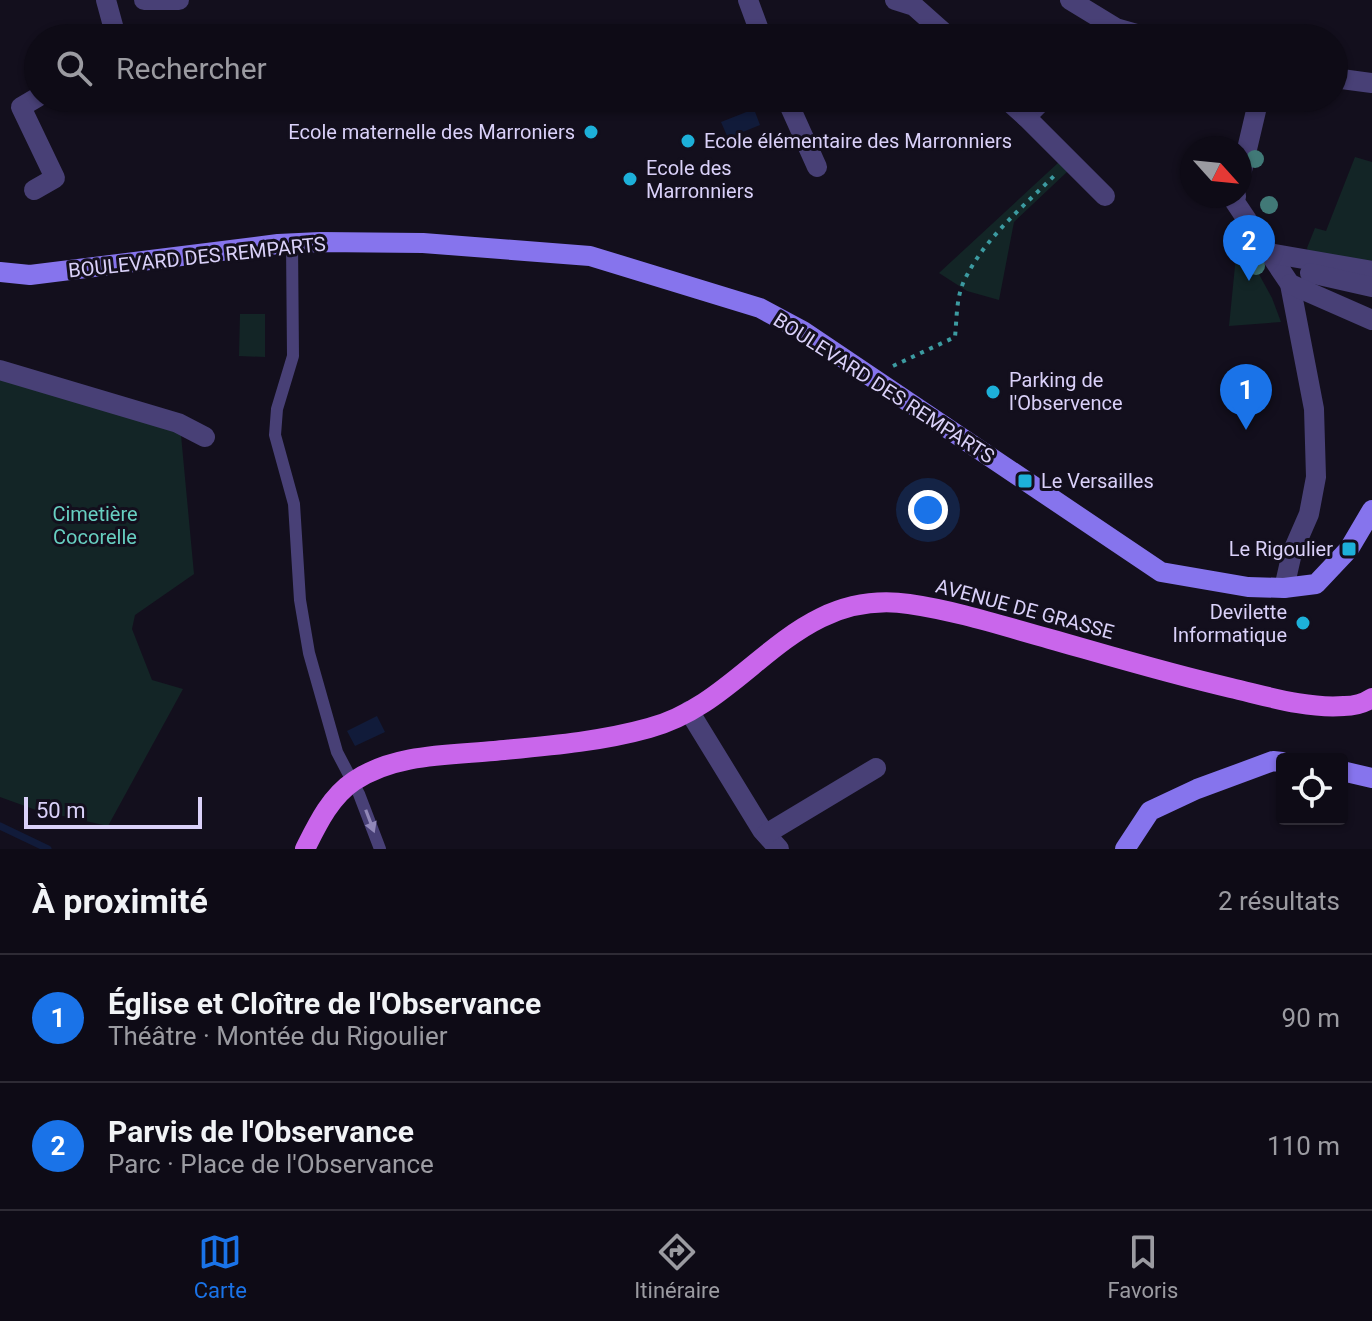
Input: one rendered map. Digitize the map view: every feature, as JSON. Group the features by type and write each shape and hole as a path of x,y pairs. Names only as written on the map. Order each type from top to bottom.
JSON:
{"main road":[{"name":"AVENUE DE GRASSE","path":"305,849 322,816 386,766 417,758 577,743 652,728 689,711 810,622 840,608 874,602 942,610 1175,675 1298,703 1341,707 1364,704 1372,698"}],"street":[{"path":"106,0 113,24"},
{"path":"147,0 179,0"},
{"path":"748,0 757,24"},
{"path":"895,0 918,24"},
{"path":"895,0 914,6 934,24"},
{"path":"1070,0 1100,24"},
{"path":"1348,80 1372,83"},
{"path":"24,105 21,107 55,178 34,190"},
{"path":"792,112 817,167"},
{"path":"1020,112 1105,196"},
{"path":"1026,117 1031,112"},
{"path":"1250,136 1256,112"},
{"path":"1239,208 1290,284 1314,409 1316,477 1309,514 1292,553 1284,588"},
{"name":"BOULEVARD DES REMPARTS","path":"0,272 30,275 292,243 423,243 590,256 760,308 803,331 1161,572 1248,587 1284,588 1316,584 1349,549 1372,510"},
{"path":"1269,253 1372,271"},
{"path":"1298,258 1308,273 1372,287"},
{"path":"1290,284 1372,320"},
{"path":"0,370 178,423 205,437"},
{"path":"689,711 772,842 876,768"},
{"path":"1125,849 1150,811 1276,761"},
{"path":"1348,772 1372,778"}],"lane":[{"path":"292,243 293,356 277,409 275,435 294,504 300,600 309,653 337,752 356,788 380,849"}],"path":[{"path":"891,367 955,337 958,299 966,277 996,234 1070,161"}],"green space":[{"path":"1355,157 1372,162 1372,271 1311,259 1307,248 1315,228 1326,231"},
{"path":"1059,162 1068,171 1014,222 999,300 967,291 939,273"},
{"path":"1238,236 1272,298 1281,322 1229,326"},
{"path":"240,314 265,314 265,357 239,356"},
{"name":"Cimetière Cocorelle","path":"0,377 177,431 181,435 194,574 135,615 132,629 152,680 183,689 108,826 36,810 0,797"}],"water":[{"path":"746,112 755,112 760,125 728,138 721,122"},
{"path":"377,716 385,732 355,746 347,731"}],"waterway":[{"path":"0,826 48,849"}],"place":[{"name":"Ecole maternelle des Marroniers","path":"591,132"},
{"name":"Ecole élémentaire des Marronniers","path":"688,141"},
{"name":"Ecole des Marronniers","path":"630,179"},
{"name":"Parvis de l'Observance","path":"1249,281"},
{"name":"Parking de l'Observence","path":"993,392"},
{"name":"Église et Cloître de l'Observance","path":"1246,430"},
{"name":"Le Versailles","path":"1025,481"},
{"name":"Le Rigoulier","path":"1349,549"},
{"name":"Devilette Informatique","path":"1303,623"}]}
